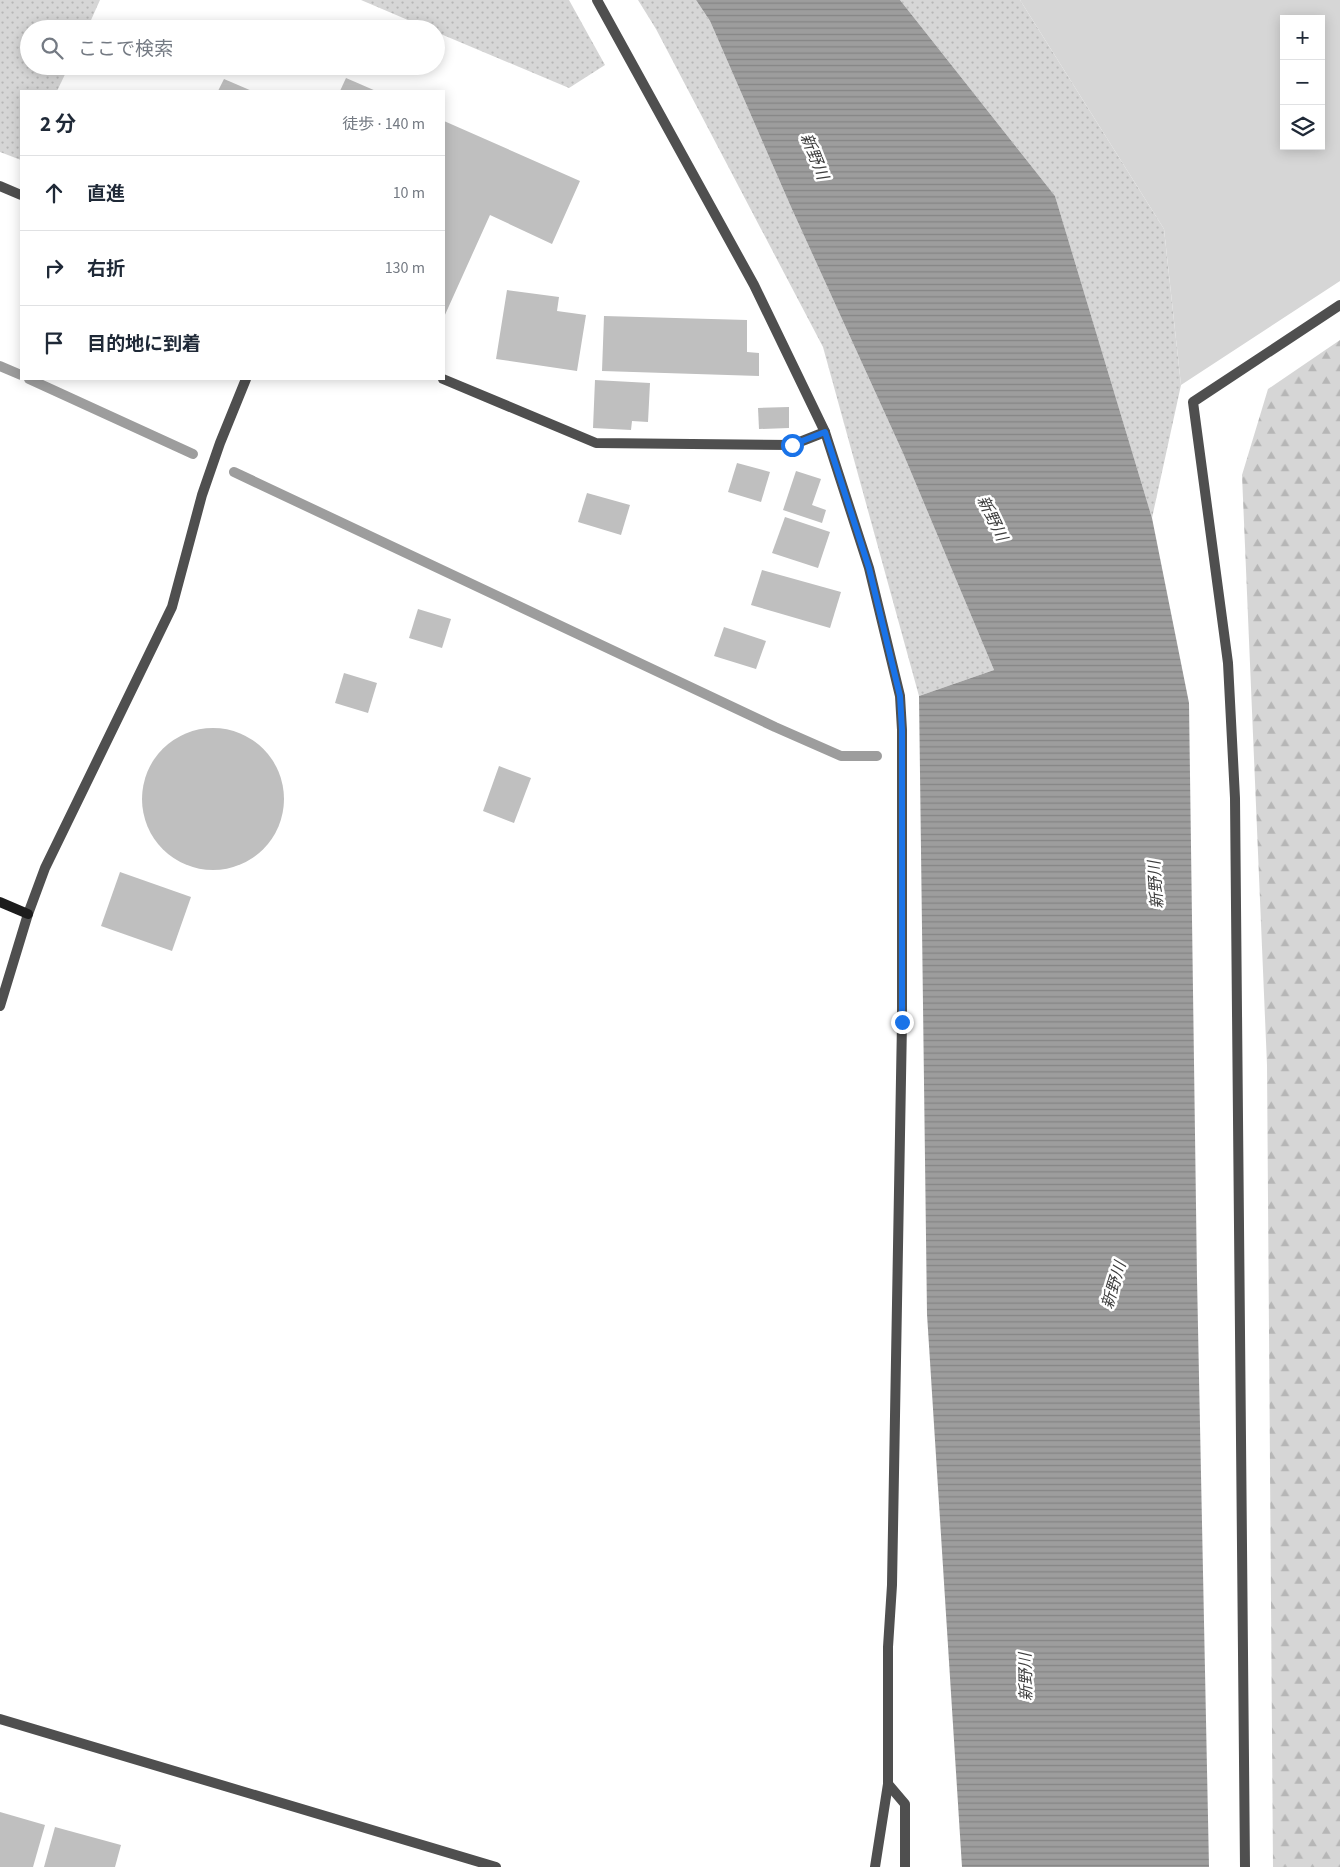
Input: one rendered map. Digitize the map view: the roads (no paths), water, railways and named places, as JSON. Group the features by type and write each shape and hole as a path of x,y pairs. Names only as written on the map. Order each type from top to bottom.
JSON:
{"street":[{"path":"597,0 754,285 825,432 869,568 900,696 902,730 902,1032 892,1585 888,1647 888,1784 875,1867"},
{"path":"0,186 20,195"},
{"path":"1245,1867 1235,798 1228,663 1193,402 1340,305"},
{"path":"0,1006 28,914 45,868 172,607 202,495 220,443 246,380"},
{"path":"445,380 596,443 792,445 825,432"},
{"path":"0,902 28,914"},
{"path":"0,1719 496,1867"},
{"path":"888,1784 905,1804 905,1867"}],"water":[{"name":"新野川","path":"696,0 900,0 1055,196 1152,518 1189,703 1197,1278 1209,1867 962,1867 927,1314 919,696 994,670 903,453 791,207 710,21"}],"waterway":[{"path":"0,366 20,375"},
{"path":"31,380 193,454"},
{"path":"234,472 775,727 841,756 877,756"}]}
